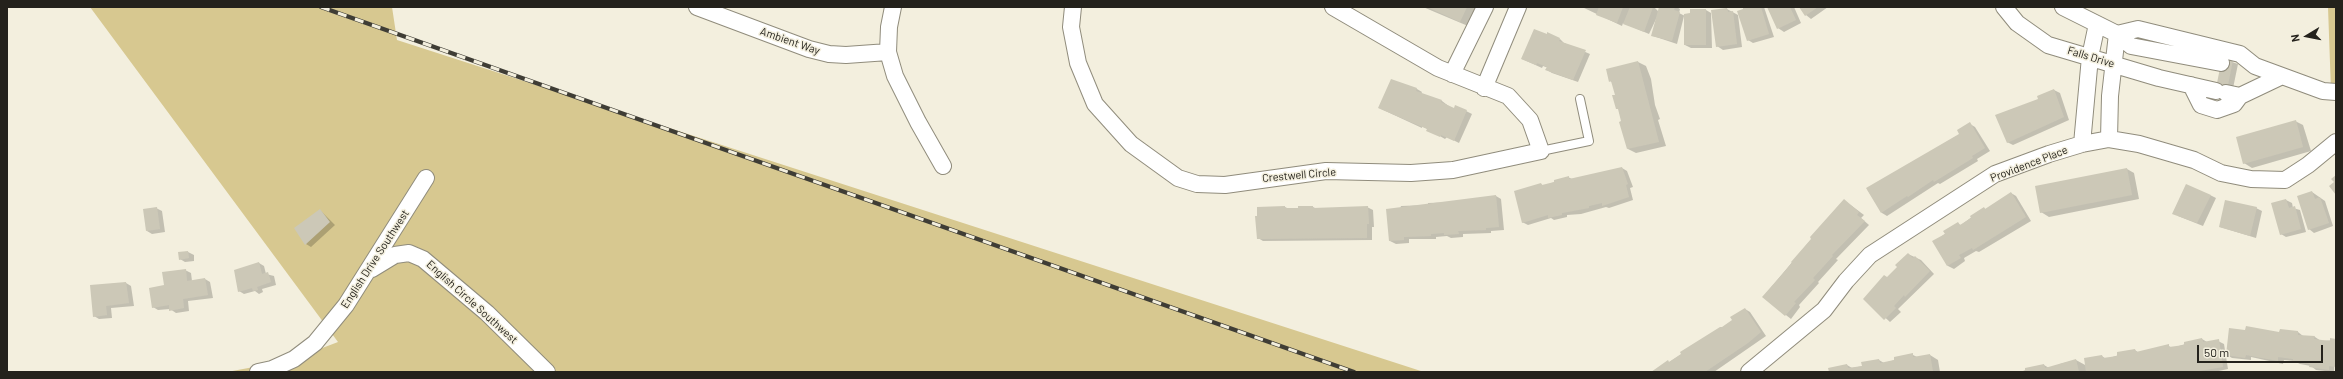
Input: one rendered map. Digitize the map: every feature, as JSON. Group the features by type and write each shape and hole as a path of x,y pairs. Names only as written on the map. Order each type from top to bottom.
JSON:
{"street":[{"name":"Ambient Way","path":"697,7 809,49 829,54 888,52"},
{"path":"893,7 889,27 888,52 895,76 918,122 943,166"},
{"name":"Crestwell Circle","path":"1073,7 1071,27 1078,63 1095,104 1131,144 1178,178 1197,184 1225,185 1326,171 1375,173 1446,170 1541,152"},
{"path":"1333,7 1393,44 1452,74 1484,88 1508,96 1530,120 1541,152"},
{"path":"1452,74 1485,7"},
{"path":"1484,88 1518,7"},
{"name":"Falls Drive","path":"2004,7 2017,23 2048,44 2191,85 2228,93"},
{"path":"2063,7 2117,34 2131,46 2227,64 2255,66 2323,91 2336,92"},
{"path":"2082,144 2090,57 2097,24"},
{"path":"2117,34 2138,29 2240,54 2255,66"},
{"path":"2109,140 2110,96 2117,34"},
{"path":"2191,85 2201,105 2217,110 2234,104 2228,93 2282,76"},
{"name":"Providence Place","path":"1749,372 1824,310 1846,281 1870,255 1915,224 1995,174 2082,144 2109,140 2152,148 2194,160 2221,172 2251,179 2285,180 2308,165 2336,142"},
{"name":"English Drive Southwest","path":"258,372 272,369 294,359 315,343 346,305 426,178"},
{"name":"English Circle Southwest","path":"368,272 395,254 409,253 423,259 487,312 547,372"}],"lane":[{"path":"1541,152 1589,141 1580,98"}],"shaded area":[{"path":"90,7 392,7 397,40 1424,372 227,372 291,360 338,342"},
{"path":"2328,7 2336,7 2336,92 2331,91"}],"building":[{"path":"1427,7 1467,7 1460,22"},
{"path":"1599,7 1623,7 1617,23 1596,15"},
{"path":"1630,7 1653,7 1644,32 1623,24"},
{"path":"1659,7 1675,7 1674,10 1680,12 1672,41 1651,36"},
{"path":"1743,7 1761,7 1769,34 1747,41 1737,11 1743,9"},
{"path":"1767,7 1790,7 1796,20 1777,29"},
{"path":"1799,7 1818,7 1805,16"},
{"path":"1727,8 1728,12 1733,11 1737,44 1716,47 1711,10"},
{"path":"1690,9 1706,9 1706,45 1684,45 1684,14 1690,13"},
{"path":"1534,29 1547,34 1547,32 1560,38 1559,41 1586,50 1573,80 1545,70 1547,67 1537,63 1536,65 1521,59"},
{"path":"2222,58 2233,60 2225,100 2214,98"},
{"path":"1638,61 1659,142 1627,149 1619,122 1621,121 1618,109 1616,109 1612,95 1615,95 1611,81 1609,82 1606,69"},
{"path":"1391,79 1417,88 1416,91 1442,100 1441,102 1454,108 1455,105 1467,110 1454,141 1441,135 1440,137 1426,131 1427,129 1378,108"},
{"path":"2054,89 2064,117 2007,143 1995,115 2038,99 2037,96"},
{"path":"2296,120 2303,147 2243,164 2236,137"},
{"path":"1970,122 1985,148 1972,156 1973,158 1934,182 1933,180 1881,213 1866,188 1959,134 1957,130"},
{"path":"1622,167 1628,184 1626,185 1629,197 1602,206 1602,203 1589,206 1589,208 1562,213 1562,215 1548,218 1548,215 1522,223 1514,191 1541,183 1542,185 1554,182 1554,180 1569,176 1569,179"},
{"path":"2127,168 2132,195 2040,213 2035,186"},
{"path":"2336,175 2336,195 2329,186 2334,182 2331,179"},
{"path":"2186,184 2211,195 2197,223 2172,214"},
{"path":"2312,191 2315,199 2320,197 2329,223 2308,230 2297,196"},
{"path":"2011,192 2026,217 1973,250 1972,248 1959,255 1961,258 1947,266 1932,241 1945,234 1943,231 1958,222 1960,225 1971,218 1970,216 1984,207 1985,209"},
{"path":"1496,195 1499,227 1486,228 1486,230 1458,231 1459,234 1444,235 1444,233 1431,234 1431,236 1404,237 1404,240 1389,241 1386,209"},
{"path":"1844,199 1859,212 1857,215 1865,221 1832,255 1833,256 1813,278 1815,280 1794,302 1796,303 1785,316 1762,297 1792,263 1791,262 1811,239 1810,237"},
{"path":"2286,199 2289,208 2295,206 2301,229 2280,235 2271,203"},
{"path":"2225,200 2257,207 2250,236 2219,227"},
{"path":"1285,206 1285,208 1298,208 1298,206 1313,206 1313,208 1368,206 1369,224 1367,224 1367,238 1257,239 1255,216 1257,216 1257,207"},
{"path":"157,207 160,229 146,231 143,209"},
{"path":"320,209 330,222 305,245 294,228"},
{"path":"188,251 189,258 179,260 178,252"},
{"path":"1908,253 1913,258 1915,256 1930,271 1905,297 1904,295 1894,306 1896,308 1884,320 1863,299 1884,275 1887,277 1897,267 1895,265"},
{"path":"259,262 262,274 268,272 271,282 257,287 258,290 253,291 252,288 238,292 234,270"},
{"path":"186,269 187,281 205,278 208,295 183,299 184,308 169,311 169,305 152,308 149,288 164,285 162,272"},
{"path":"126,282 129,303 106,306 107,315 93,317 90,285"},
{"path":"1745,308 1761,332 1748,343 1705,372 1651,372 1668,360 1669,362 1681,354 1680,352 1722,327 1732,320 1730,317"},
{"path":"2246,326 2279,332 2280,329 2298,331 2298,335 2315,336 2314,339 2330,341 2330,338 2336,339 2336,367 2329,366 2329,370 2309,367 2310,364 2293,362 2293,359 2278,357 2278,361 2246,355 2245,358 2226,355 2229,328 2245,330"},
{"path":"2202,338 2203,342 2219,339 2223,367 2193,372 2086,372 2084,358 2102,355 2103,358 2117,356 2117,352 2135,349 2136,352 2169,344 2169,347 2184,345 2184,342"},
{"path":"1913,353 1913,357 1930,354 1933,372 1829,372 1828,368 1847,364 1848,368 1862,366 1861,362 1879,359 1880,363 1894,360 1894,357"},
{"path":"2076,359 2079,372 2021,372 2025,370 2025,368 2044,364 2045,368"}],"railway":[{"path":"321,7 1354,372"}]}
